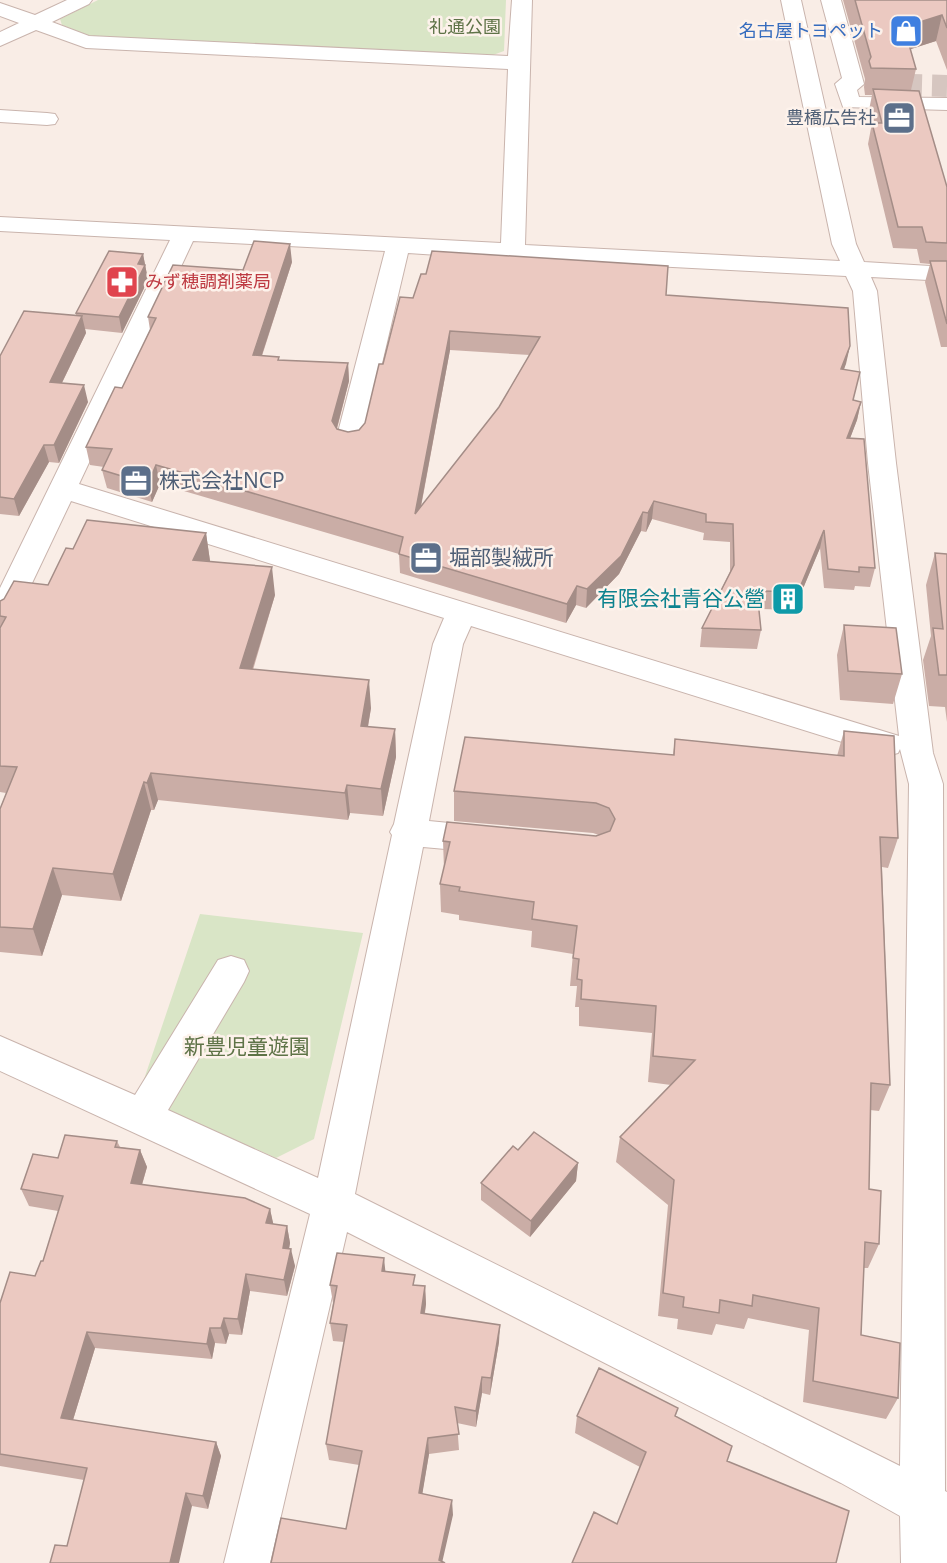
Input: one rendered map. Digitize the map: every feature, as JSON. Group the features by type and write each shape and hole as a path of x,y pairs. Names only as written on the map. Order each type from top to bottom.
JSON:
{"street":[{"path":"0,40 82,0"},
{"path":"513,253 522,0"},
{"path":"791,0 844,244 865,291 882,463 917,753 926,784 935,1510 924,1563"},
{"path":"831,0 854,84 850,103 947,104"},
{"path":"0,9 86,42 518,63"},
{"path":"808,84 854,84"},
{"path":"0,116 47,119"},
{"path":"0,224 513,253 947,274"},
{"path":"0,619 185,234"},
{"path":"350,440 398,245"},
{"path":"63,489 461,614 917,753"},
{"path":"247,1563 333,1204 407,832 448,644 461,614"},
{"path":"407,832 523,843"},
{"path":"142,1118 231,971"},
{"path":"0,1053 333,1204 857,1467 935,1510"}],"green space":[{"name":"礼通公園","path":"98,0 506,0 504,51 493,55 90,36 62,25 60,19"},
{"name":"新豊児童遊園","path":"200,914 363,933 314,1139 276,1158 138,1097"}],"building":[{"path":"855,0 947,0 947,28 942,15 904,27 916,69 871,68 869,61 871,57"},
{"path":"873,89 919,91 947,187 947,243 926,242 922,227 898,227 872,123 882,123"},
{"path":"254,241 290,244 253,355 279,357 278,360 348,363 332,421 337,429 348,432 359,430 365,423 379,364 383,364 400,297 413,298 421,274 426,274 432,251 668,266 666,295 848,308 850,346 841,369 860,372 853,400 861,402 847,438 864,439 875,568 859,567 859,572 828,569 824,530 798,592 757,591 761,630 702,628 734,565 733,524 706,522 706,514 654,501 648,513 643,512 621,556 587,589 577,586 567,604 399,554 403,537 156,465 148,484 102,470 112,449 86,447 115,387 122,388 156,318 148,317 173,265 243,270","holes":["450,331 540,337 499,407 415,514"]},
{"path":"109,251 143,254 138,264 145,265 119,317 76,313"},
{"path":"930,261 947,261 947,324"},
{"path":"24,311 82,316 50,382 84,385 54,445 44,445 14,499 0,497 0,356"},
{"path":"87,520 206,533 193,560 272,567 240,668 369,680 361,726 395,729 381,789 347,785 345,793 151,773 147,783 144,782 113,874 53,868 33,929 0,927 0,809 17,767 0,766 0,628 6,617 0,616 0,601 4,599 14,581 48,585 66,548 73,549"},
{"path":"935,553 947,554 947,675 939,675 933,628 943,629"},
{"path":"844,625 896,628 902,674 848,671"},
{"path":"844,731 894,736 898,838 880,837 890,1085 871,1083 869,1189 881,1191 879,1244 865,1242 861,1335 900,1343 898,1398 813,1381 819,1308 753,1295 752,1306 720,1300 719,1313 683,1307 684,1297 663,1293 674,1180 620,1137 695,1060 653,1056 656,1006 581,999 582,980 577,979 579,959 573,958 577,926 532,919 534,902 459,891 460,887 440,884 450,842 443,841 447,822 596,836 610,831 615,819 609,808 596,803 454,791 465,737 674,755 675,739 844,756"},
{"path":"534,1132 578,1163 531,1221 481,1183 513,1146 518,1150"},
{"path":"65,1135 117,1141 115,1147 140,1150 131,1183 245,1198 270,1209 266,1223 287,1226 283,1248 291,1249 284,1280 246,1274 238,1319 224,1318 221,1328 210,1328 207,1344 87,1332 61,1418 216,1442 203,1496 186,1493 170,1563 50,1563 55,1545 67,1546 87,1468 0,1454 0,1303 10,1272 35,1276 43,1261 63,1196 21,1189 33,1154 58,1158"},
{"path":"337,1253 384,1258 382,1271 415,1275 413,1285 425,1286 421,1313 500,1325 491,1378 482,1377 476,1411 455,1407 459,1434 428,1438 419,1493 452,1500 439,1560 445,1563 271,1563 281,1518 346,1529 362,1451 326,1444 347,1325 330,1323 337,1286 330,1285"},
{"path":"599,1368 678,1408 675,1416 732,1446 727,1461 849,1511 836,1563 572,1563 594,1512 617,1524 646,1452 577,1416"}],"tunnel":[{"path":"868,84 947,86"}],"place":[{"name":"名古屋トヨペット","path":"906,31"},
{"name":"豊橋広告社","path":"899,118"},
{"name":"みず穂調剤薬局","path":"122,282"},
{"name":"株式会社NCP","path":"136,481"},
{"name":"堀部製絨所","path":"426,558"},
{"name":"有限会社青谷公營","path":"788,599"}]}
